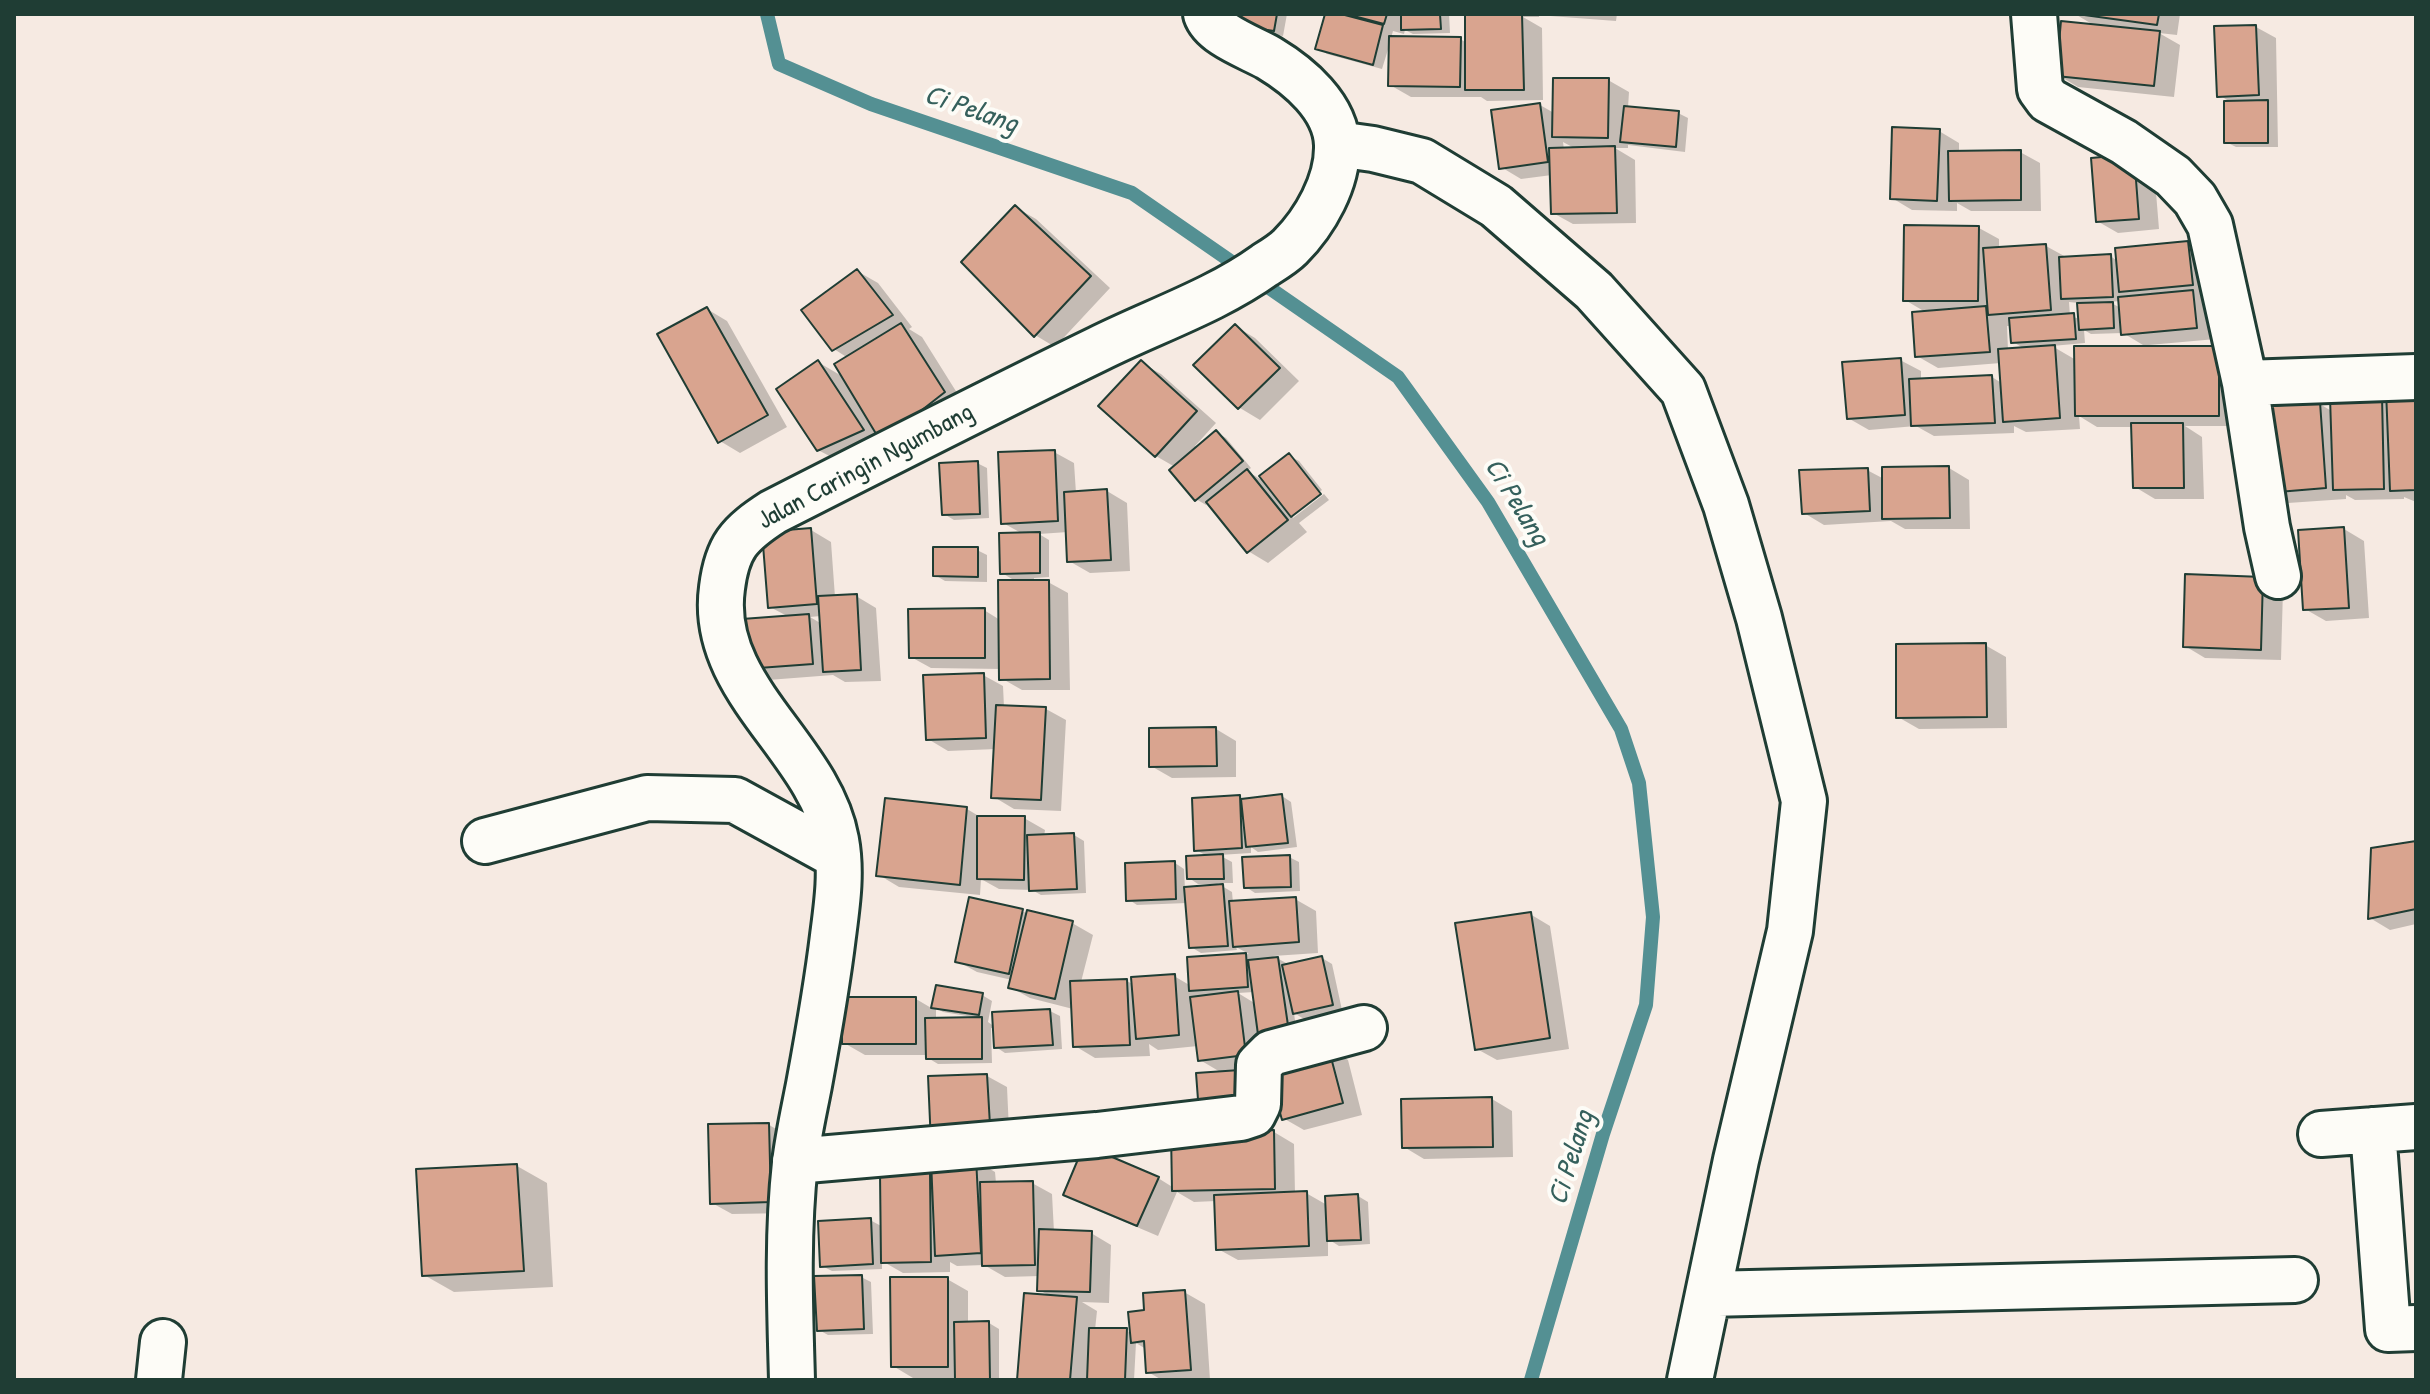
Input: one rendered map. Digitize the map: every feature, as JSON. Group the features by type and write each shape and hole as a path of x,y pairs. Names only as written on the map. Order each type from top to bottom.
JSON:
{"street":[{"path":"1206,14 1209,22 1234,40 1271,59 1307,87 1330,116 1337,144 1422,161 1496,206 1594,291 1683,390 1726,505 1759,618 1804,801 1790,931 1736,1160 1690,1380"},
{"path":"2034,14 2040,89 2048,100 2124,142 2173,176 2195,199 2210,225 2245,383 2267,527 2278,576"},
{"name":"Jalan Caringin Ngumbang","path":"792,1380 790,1226 795,1161 829,970 839,890 836,840 826,803 800,759 736,669 724,639 720,602 725,562 746,530 773,512 1100,348 1239,284 1289,248 1315,214 1332,179 1337,144"},
{"path":"2245,383 2416,377"},
{"path":"485,841 647,798 735,800 837,856"},
{"path":"795,1161 1097,1135 1241,1118 1253,1114 1258,1104 1259,1065 1271,1053 1364,1028"},
{"path":"2321,1134 2416,1127"},
{"path":"2373,1130 2388,1329 2416,1328"},
{"path":"1708,1294 2295,1280"}],"building":[{"path":"1215,14 1277,14 1274,31 1214,22"},
{"path":"1325,14 1341,14 1383,25 1373,65 1315,49"},
{"path":"1346,14 1387,14 1384,24"},
{"path":"1401,14 1440,14 1441,29 1401,30"},
{"path":"1465,14 1522,14 1524,90 1465,90"},
{"path":"2077,14 2159,14 2157,25"},
{"path":"2061,21 2160,31 2154,86 2056,76"},
{"path":"2256,25 2259,95 2217,97 2214,26"},
{"path":"1389,36 1461,37 1460,87 1388,86"},
{"path":"1553,78 1609,78 1608,138 1552,137"},
{"path":"2268,100 2268,143 2224,143 2224,101"},
{"path":"1540,103 1548,162 1499,169 1491,110"},
{"path":"1624,106 1679,111 1676,147 1620,142"},
{"path":"1892,127 1940,129 1937,201 1890,199"},
{"path":"1615,146 1617,213 1551,214 1549,148"},
{"path":"2021,150 2021,200 1949,201 1948,151"},
{"path":"2134,154 2139,219 2096,222 2091,158"},
{"path":"1015,205 1091,276 1034,337 961,262"},
{"path":"1904,225 1979,226 1978,301 1903,301"},
{"path":"2188,241 2193,285 2119,292 2115,248"},
{"path":"2046,244 2051,310 1988,315 1983,248"},
{"path":"2111,254 2113,297 2061,299 2059,257"},
{"path":"857,269 893,315 832,351 801,310"},
{"path":"2193,290 2197,328 2121,335 2118,297"},
{"path":"2113,302 2114,328 2079,330 2077,303"},
{"path":"1986,306 1990,352 1915,357 1912,312"},
{"path":"707,307 768,415 718,443 657,334"},
{"path":"2074,313 2076,339 2011,343 2009,318"},
{"path":"901,323 945,392 881,442 834,364"},
{"path":"1235,324 1280,368 1238,409 1193,365"},
{"path":"2055,345 2060,418 2003,422 1998,349"},
{"path":"2074,346 2219,346 2219,416 2075,416"},
{"path":"1901,358 1905,415 1847,419 1842,362"},
{"path":"818,360 864,430 817,451 776,389"},
{"path":"1141,360 1197,411 1155,457 1098,406"},
{"path":"1992,375 1995,423 1911,426 1909,379"},
{"path":"2416,389 2416,490 2390,491 2386,390"},
{"path":"2382,396 2384,489 2333,490 2330,397"},
{"path":"2320,402 2326,488 2266,493 2260,407"},
{"path":"2131,423 2183,423 2184,488 2133,488"},
{"path":"1216,430 1243,461 1195,501 1169,470"},
{"path":"1055,450 1058,521 1001,524 998,452"},
{"path":"1289,453 1321,494 1291,517 1259,476"},
{"path":"978,461 980,514 942,515 939,463"},
{"path":"1949,466 1950,518 1882,519 1882,467"},
{"path":"1868,468 1870,511 1802,514 1799,470"},
{"path":"1247,469 1288,520 1247,553 1206,502"},
{"path":"1107,489 1111,560 1067,562 1064,492"},
{"path":"2344,527 2349,608 2303,610 2298,530"},
{"path":"811,528 817,604 768,608 762,532"},
{"path":"1040,532 1040,573 1000,574 999,533"},
{"path":"933,547 978,547 978,577 933,576"},
{"path":"2185,574 2263,577 2261,650 2183,647"},
{"path":"998,580 1049,580 1050,679 999,680"},
{"path":"857,594 861,670 823,672 818,596"},
{"path":"985,608 985,658 909,658 908,609"},
{"path":"809,614 813,664 745,669 742,619"},
{"path":"1986,643 1987,717 1896,718 1896,644"},
{"path":"984,673 986,738 926,740 923,675"},
{"path":"996,705 1046,707 1041,800 991,798"},
{"path":"1216,727 1217,766 1149,767 1149,728"},
{"path":"1282,794 1288,843 1246,847 1241,799"},
{"path":"1240,795 1242,848 1194,851 1192,798"},
{"path":"885,798 967,807 960,885 876,876"},
{"path":"977,816 1025,816 1024,880 977,879"},
{"path":"1074,833 1077,889 1029,891 1027,835"},
{"path":"2416,841 2416,909 2368,919 2371,848"},
{"path":"1223,854 1224,879 1187,879 1186,856"},
{"path":"1290,855 1291,887 1244,888 1242,857"},
{"path":"1175,861 1176,899 1126,901 1125,863"},
{"path":"1223,884 1228,946 1189,948 1184,887"},
{"path":"969,897 1023,909 1009,974 955,962"},
{"path":"1296,897 1299,942 1233,947 1229,901"},
{"path":"1027,910 1073,921 1055,999 1008,988"},
{"path":"1531,912 1550,1038 1475,1050 1455,923"},
{"path":"1246,953 1248,987 1189,991 1187,957"},
{"path":"1322,956 1333,1005 1293,1014 1282,965"},
{"path":"1278,957 1290,1039 1259,1042 1248,960"},
{"path":"1175,974 1179,1035 1136,1039 1131,977"},
{"path":"1127,979 1130,1045 1073,1047 1070,981"},
{"path":"936,985 983,993 979,1015 931,1008"},
{"path":"1238,991 1246,1055 1198,1061 1190,997"},
{"path":"842,997 916,997 916,1044 842,1044"},
{"path":"1050,1009 1053,1045 994,1048 992,1012"},
{"path":"982,1017 982,1059 926,1059 925,1018"},
{"path":"1328,1046 1343,1103 1282,1120 1266,1062"},
{"path":"1240,1070 1243,1110 1199,1113 1196,1073"},
{"path":"987,1074 991,1142 931,1144 928,1076"},
{"path":"1492,1097 1493,1147 1402,1148 1401,1099"},
{"path":"769,1123 771,1202 710,1204 708,1124"},
{"path":"1274,1130 1275,1189 1172,1191 1171,1132"},
{"path":"1084,1145 1159,1177 1137,1226 1063,1195"},
{"path":"976,1158 981,1253 935,1256 931,1160"},
{"path":"517,1164 524,1271 422,1276 416,1169"},
{"path":"930,1172 931,1262 881,1263 880,1173"},
{"path":"1033,1181 1035,1265 982,1266 980,1182"},
{"path":"1307,1191 1309,1246 1216,1250 1214,1195"},
{"path":"1358,1194 1361,1240 1327,1241 1325,1196"},
{"path":"871,1218 873,1264 820,1267 818,1221"},
{"path":"1039,1229 1092,1231 1090,1292 1037,1291"},
{"path":"862,1275 864,1329 817,1331 814,1276"},
{"path":"890,1277 948,1277 948,1367 891,1367"},
{"path":"1185,1290 1191,1370 1146,1373 1144,1341 1131,1343 1128,1312 1144,1310 1143,1293"},
{"path":"1024,1293 1077,1297 1070,1380 1017,1380"},
{"path":"989,1321 990,1380 955,1380 954,1322"},
{"path":"1089,1328 1127,1328 1125,1380 1087,1380"}],"waterway":[{"name":"Ci Pelang","path":"767,14 779,64 871,104 1132,193 1398,377 1488,502 1621,729 1639,783 1653,917 1646,1005 1603,1134 1531,1380"}]}
